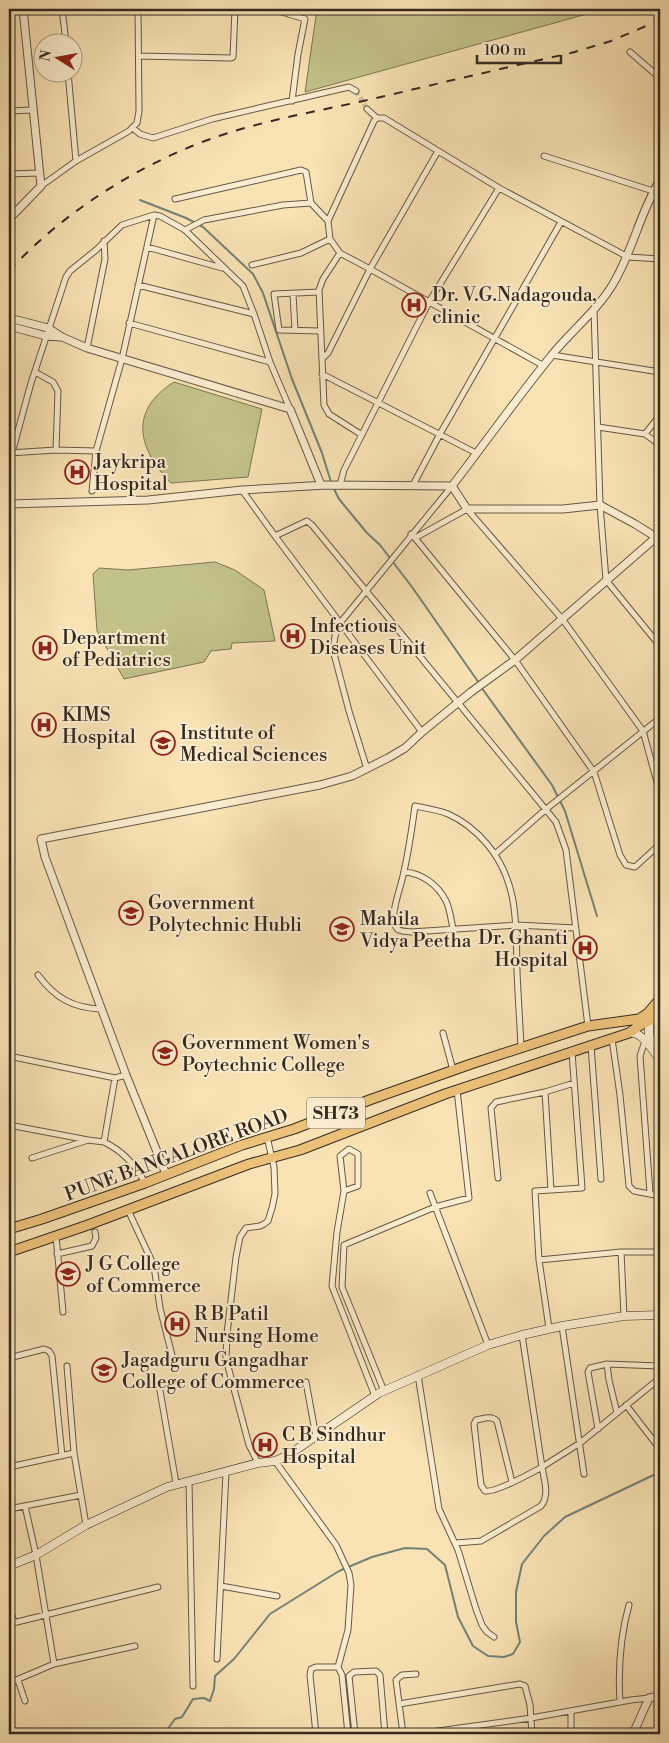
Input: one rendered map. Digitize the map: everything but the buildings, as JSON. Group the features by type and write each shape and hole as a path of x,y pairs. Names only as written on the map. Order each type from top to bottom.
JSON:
{"main road":[{"name":"PUNE BANGALORE ROAD","path":"9,1252 272,1156 306,1148 457,1090 630,1033 660,999"},
{"name":"PUNE BANGALORE ROAD","path":"9,1229 145,1183 267,1137 294,1130 453,1070 588,1026 639,1022 650,1020 660,1015"},
{"path":"649,1044 650,1020"},
{"path":"639,1022 649,1044 660,1060"},
{"path":"630,1033 636,1033 660,1053"},
{"path":"9,1566 36,1555 86,1525 176,1483 258,1463 275,1461 291,1454 384,1391 488,1345 549,1328 624,1316 660,1315"}],"street":[{"path":"23,9 41,186"},
{"path":"62,9 65,32"},
{"path":"9,218 41,186 76,161 133,128 137,123 139,111 138,9"},
{"path":"139,56 233,57 235,9"},
{"path":"272,9 305,19 292,101"},
{"path":"630,52 660,78"},
{"path":"69,82 76,161"},
{"path":"133,128 140,134 153,138 212,119 349,87 356,91"},
{"path":"367,109 377,118 384,118 500,188 628,257 660,259"},
{"path":"9,112 33,110"},
{"path":"377,118 328,221 330,239 340,253 544,366"},
{"path":"322,359 328,353 370,269 438,151"},
{"path":"544,156 653,191 660,197"},
{"path":"175,199 301,170 306,172 308,177 311,203 328,221"},
{"path":"9,174 39,172"},
{"path":"367,769 333,650 335,636 340,623 394,555 413,536 552,355 594,310 612,285 628,257 653,191 660,180"},
{"path":"338,485 429,302 500,188"},
{"path":"185,230 204,220 283,205 311,203"},
{"path":"92,491 96,451 122,359 154,215"},
{"path":"9,464 10,453 48,328 66,277 70,271 122,225 154,215 167,219 185,230 243,286 270,362 323,485"},
{"path":"413,485 561,222"},
{"path":"252,265 301,253 330,239"},
{"path":"86,348 105,259 104,241"},
{"path":"147,247 225,269"},
{"path":"340,253 323,279 318,292 324,404 326,410 362,436"},
{"path":"138,285 254,314"},
{"path":"318,292 274,294 279,330 320,331"},
{"path":"293,294 295,330"},
{"path":"594,310 600,505 606,580 660,646"},
{"path":"9,318 48,328 86,348 290,409"},
{"path":"129,323 270,362"},
{"path":"9,334 12,327 46,336 62,337"},
{"path":"552,355 660,372"},
{"path":"35,372 54,382 58,391 56,450"},
{"path":"322,374 476,453"},
{"path":"645,434 660,415"},
{"path":"598,427 645,434 660,445"},
{"path":"10,453 56,450 96,451"},
{"path":"9,504 148,500 242,490 323,485 452,486"},
{"path":"452,486 467,509 563,620 643,731 660,793"},
{"path":"242,490 422,732"},
{"path":"166,1174 101,1009 45,857 41,839 320,784 352,776 367,769 405,748 471,692 515,660 563,620 606,580 659,538 600,505 563,509 467,509 413,536"},
{"path":"275,536 307,521 312,525 556,822 566,850 588,1026"},
{"path":"413,536 515,660 594,772 620,855 626,865 634,867 660,844"},
{"path":"495,854 551,805 660,718"},
{"path":"521,1048 517,925 510,886 503,866 495,854 467,824 447,813 415,806 404,872 394,913 396,928 401,931 411,932 517,925 575,928"},
{"path":"404,872 419,875 436,888 446,901 453,929"},
{"path":"38,975 56,995 84,1008 101,1009"},
{"path":"443,1033 453,1070"},
{"path":"612,1039 620,1095 629,1186 634,1191 660,1196"},
{"path":"649,1044 640,1056 650,1194"},
{"path":"590,1046 601,1179"},
{"path":"549,1328 539,1260 535,1191 582,1188 572,1052"},
{"path":"9,1056 115,1078 126,1075"},
{"path":"104,1142 115,1078"},
{"path":"498,1178 491,1108 493,1105 496,1102 545,1092 574,1083"},
{"path":"384,1391 342,1287 344,1245 435,1207 468,1198 457,1090"},
{"path":"545,1092 550,1190"},
{"path":"9,1125 104,1142 127,1156 139,1170 145,1183"},
{"path":"258,1463 249,1445 228,1368 226,1351 237,1247 242,1232 246,1228 260,1226 268,1221 275,1194 272,1156 267,1137"},
{"path":"32,1158 88,1140"},
{"path":"344,1191 358,1186 358,1154 349,1148 340,1156 344,1191 337,1232 332,1286 375,1396"},
{"path":"430,1193 488,1345"},
{"path":"128,1210 154,1266 160,1308 173,1359"},
{"path":"57,1254 92,1246 96,1238 95,1232"},
{"path":"56,1236 63,1312"},
{"path":"539,1260 621,1252 660,1252"},
{"path":"621,1252 624,1316"},
{"path":"562,1326 584,1474"},
{"path":"456,1543 481,1541 541,1506 545,1501 546,1493 522,1335"},
{"path":"9,1358 44,1349 49,1351 52,1356 62,1456"},
{"path":"598,1428 588,1372 590,1368 607,1364 660,1366"},
{"path":"607,1364 608,1380 617,1414"},
{"path":"67,1366 74,1453 86,1525"},
{"path":"418,1375 439,1509 456,1543 482,1625 494,1637"},
{"path":"512,1482 496,1421 492,1418 474,1421 482,1488 488,1492 512,1482 542,1468 580,1443 660,1378"},
{"path":"306,1382 316,1438"},
{"path":"159,1385 176,1483"},
{"path":"626,1405 660,1450"},
{"path":"9,1467 74,1453"},
{"path":"275,1461 340,1551 349,1573 351,1585 348,1630 338,1667 342,1675 348,1734"},
{"path":"217,1659 226,1472"},
{"path":"189,1481 193,1686"},
{"path":"9,1509 81,1495"},
{"path":"25,1506 36,1555 54,1664"},
{"path":"221,1586 277,1596"},
{"path":"9,1606 11,1623 158,1587"},
{"path":"620,1702 619,1664 622,1636 629,1605"},
{"path":"9,1683 54,1664 134,1646"},
{"path":"316,1734 311,1669 316,1667 338,1667"},
{"path":"355,1734 349,1676 354,1672 376,1671 380,1675 385,1734"},
{"path":"403,1734 396,1680 402,1676 416,1674"},
{"path":"18,1680 25,1701"},
{"path":"399,1704 520,1684 525,1686 528,1693 532,1734"},
{"path":"416,1734 438,1733 660,1696"},
{"path":"634,1732 649,1698"},
{"path":"570,1711 571,1734"},
{"path":"472,1726 472,1734"}],"shaded area":[{"path":"317,9 605,9 305,92"},
{"path":"174,382 262,409 248,477 171,483 160,470 145,444 144,418 149,405 159,393"},
{"path":"215,562 235,570 264,590 275,641 232,643 231,649 211,651 204,662 124,679 97,631 93,574 99,568 128,570"}],"waterway":[{"path":"140,200 186,218 203,227 253,274 263,293 292,379 322,453 331,482"},
{"path":"333,487 339,499 367,533 380,545 412,587 479,683"},
{"path":"481,687 552,785 565,811 597,916"},
{"path":"164,1734 175,1719 182,1717 193,1699 204,1698 210,1701 214,1689 215,1676 234,1659 270,1614 339,1571 372,1557 405,1548 427,1549 445,1565 458,1617 473,1646 488,1656 504,1657 513,1654 520,1642 516,1622 516,1592 522,1564 544,1536 565,1517 660,1472"},
{"path":"14,1727 25,1734"}],"tunnel":[{"path":"356,91 367,109"}],"railway":[{"path":"9,271 49,233 94,199 142,170 192,146 235,131 279,119 571,53 611,41 660,20"}],"place":[{"name":"Dr. V.G.Nadagouda, clinic","path":"414,305"},
{"name":"Jaykripa Hospital","path":"77,472"},
{"name":"Infectious Diseases Unit","path":"293,636"},
{"name":"Department of Pediatrics","path":"45,648"},
{"name":"KIMS Hospital","path":"44,725"},
{"name":"Institute of Medical Sciences","path":"163,743"},
{"name":"Government Polytechnic Hubli","path":"131,913"},
{"name":"Mahila Vidya Peetha","path":"342,929"},
{"name":"Dr. Ghanti Hospital","path":"585,948"},
{"name":"Government Women's Poytechnic College","path":"165,1053"},
{"name":"J G College of Commerce","path":"68,1274"},
{"name":"R B Patil Nursing Home","path":"177,1324"},
{"name":"Jagadguru Gangadhar College of Commerce","path":"104,1370"},
{"name":"C B Sindhur Hospital","path":"265,1445"}]}
